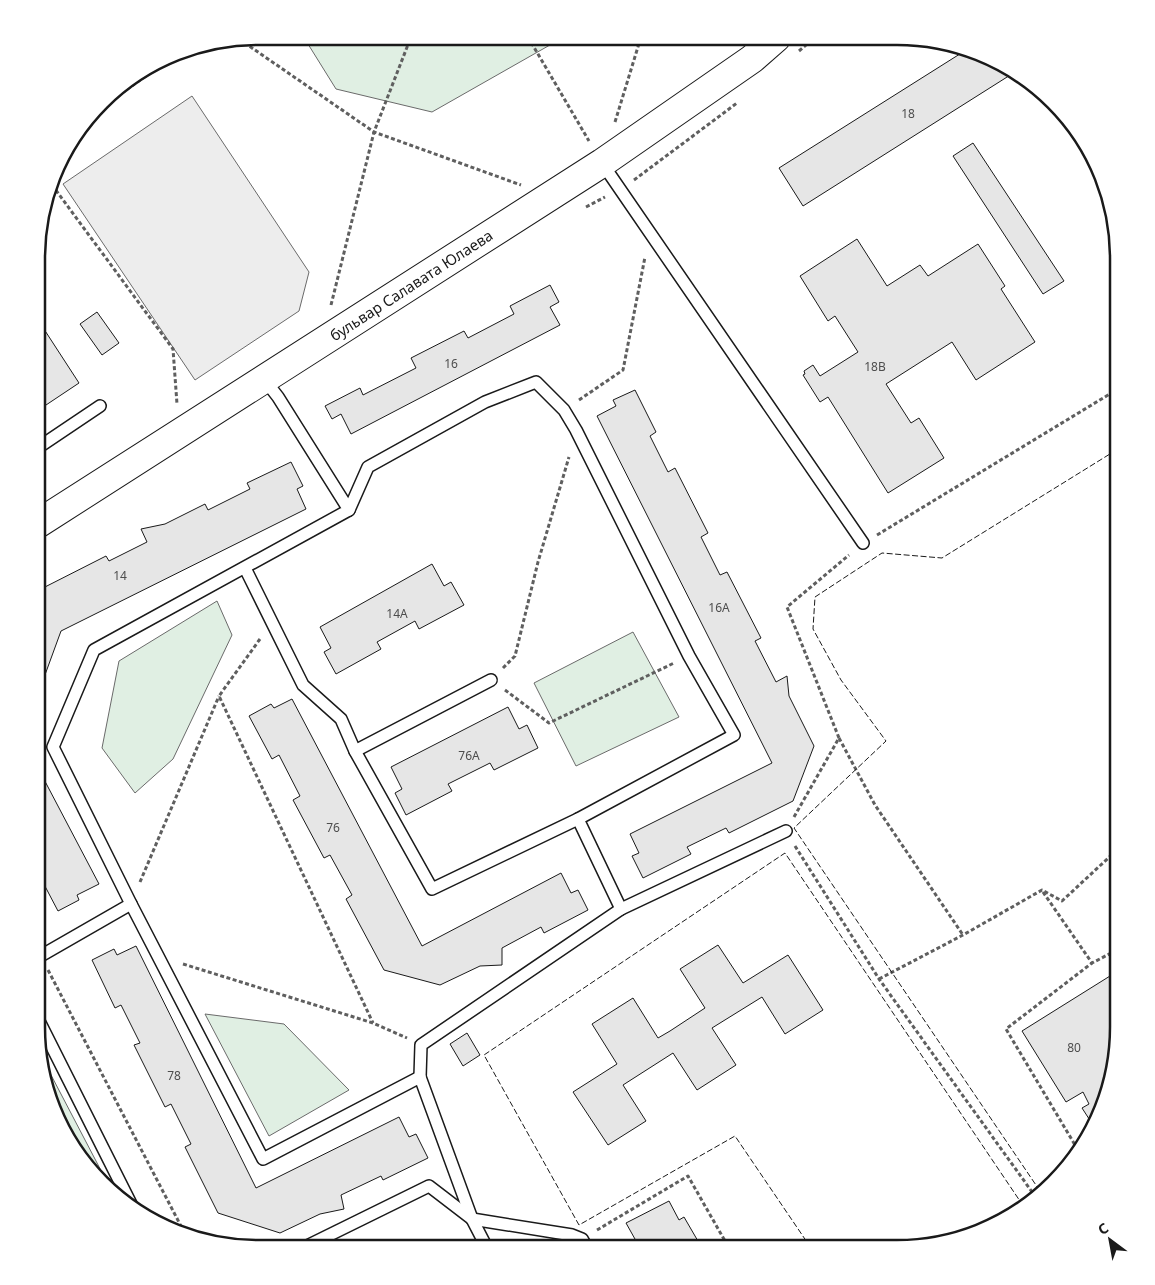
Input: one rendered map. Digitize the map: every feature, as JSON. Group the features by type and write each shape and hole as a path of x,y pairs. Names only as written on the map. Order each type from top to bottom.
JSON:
{"street":[{"name":"бульвар Салавата Юлаева","path":"45,519 602,163 752,59 768,45"}],"lane":[{"path":"602,163 649,234 864,543"},
{"path":"264,379 278,397 349,510"},
{"path":"245,568 273,621 303,685 341,719 355,751 432,889 578,819 734,736 689,656 576,430 564,410 536,382 485,402 368,467 349,510 94,650 53,747 131,904 263,1159 420,1077"},
{"path":"45,443 100,406"},
{"path":"355,751 491,680"},
{"path":"578,819 621,910"},
{"path":"483,1240 472,1219 420,1077 421,1045 621,910 786,831"},
{"path":"45,954 131,904"},
{"path":"45,1033 126,1194"},
{"path":"318,1240 429,1186 472,1219 572,1235 579,1240"}],"path":[{"path":"249,45 374,132 550,196"},
{"path":"329,314 374,132 407,45"},
{"path":"533,45 602,163"},
{"path":"602,163 639,45"},
{"path":"56,191 173,349 178,411"},
{"path":"564,410 624,370 649,234"},
{"path":"963,935 875,805 840,738 787,607 864,543 1110,394"},
{"path":"576,430 538,562 515,656 491,680 549,723 689,656"},
{"path":"131,904 219,696 273,621"},
{"path":"219,696 373,1023"},
{"path":"840,738 786,831 879,979 1032,1192"},
{"path":"1042,890 1062,901 1110,856"},
{"path":"879,979 963,935 1042,890"},
{"path":"1042,890 1092,963"},
{"path":"1075,1144 1006,1029 1092,963 1110,954"},
{"path":"158,956 373,1023 421,1045"},
{"path":"45,968 181,1226"},
{"path":"590,1240 688,1176 724,1240"}],"green space":[{"path":"309,45 550,45 432,112 336,89"},
{"path":"217,601 232,635 173,759 135,793 102,748 119,661"},
{"path":"633,632 679,717 576,766 534,683"},
{"path":"205,1014 284,1024 349,1090 269,1136"},
{"path":"50,1073 101,1171 89,1157 67,1121 56,1095"}],"shaded area":[{"path":"192,96 309,272 299,311 195,380 63,184"}],"building":[{"path":"959,54 979,61 1008,76 803,206 779,168"},
{"path":"973,143 1064,281 1043,294 953,156"},
{"path":"857,239 887,286 920,265 928,276 978,244 1005,286 1001,289 1035,342 976,380 952,342 886,384 911,423 919,418 944,458 888,493 828,397 820,402 803,375 805,374 804,371 813,365 820,376 858,352 835,316 828,321 800,276"},
{"path":"550,285 559,302 550,307 560,325 351,434 341,414 332,419 325,406 360,388 363,395 416,368 411,358 464,331 468,338 514,314 510,306"},
{"path":"97,312 119,343 102,355 80,324"},
{"path":"45,331 79,383 45,406"},
{"path":"635,390 656,432 650,436 668,472 675,468 708,533 701,537 720,575 727,572 761,638 755,641 776,682 787,676 789,696 814,746 793,801 729,833 726,828 687,847 691,854 643,878 632,856 639,853 630,834 772,763 597,416 616,406 613,400"},
{"path":"291,462 303,486 297,489 306,509 61,631 45,675 45,587 106,556 109,561 147,542 141,529 165,524 205,504 208,510 250,489 247,483"},
{"path":"432,564 444,586 451,582 464,605 419,629 415,621 377,642 381,649 336,674 324,652 331,648 320,627"},
{"path":"292,699 422,946 561,873 571,893 578,890 588,910 544,933 541,927 502,948 502,965 480,966 440,985 384,970 346,899 352,895 330,855 324,858 293,800 300,796 279,755 272,759 249,716 271,704 274,708"},
{"path":"508,707 519,729 527,725 538,748 494,770 490,763 448,784 452,791 406,815 395,793 402,789 391,767"},
{"path":"45,781 99,884 77,895 79,900 58,911 45,886"},
{"path":"718,945 743,983 788,955 823,1010 785,1034 762,997 712,1028 736,1065 697,1090 673,1053 623,1085 646,1121 608,1145 573,1092 617,1064 592,1024 633,998 658,1038 670,1031 705,1008 680,969"},
{"path":"136,946 256,1188 399,1117 409,1137 416,1134 428,1158 383,1180 381,1176 341,1195 344,1209 320,1214 280,1233 218,1213 185,1147 191,1144 171,1104 165,1107 134,1045 140,1043 121,1005 115,1008 92,960 114,949 117,955"},
{"path":"1110,976 1110,1041 1106,1069 1099,1095 1089,1119 1082,1108 1089,1104 1083,1092 1066,1102 1022,1031"},
{"path":"467,1033 480,1055 463,1066 450,1044"},
{"path":"669,1201 679,1220 684,1217 697,1240 636,1240 626,1223"}],"fence":[{"path":"1037,1187 794,828 886,741 841,680 813,629 815,597 882,553 942,558 1110,454"},
{"path":"806,1240 735,1136 579,1225 484,1055 785,853 1020,1201"}]}
